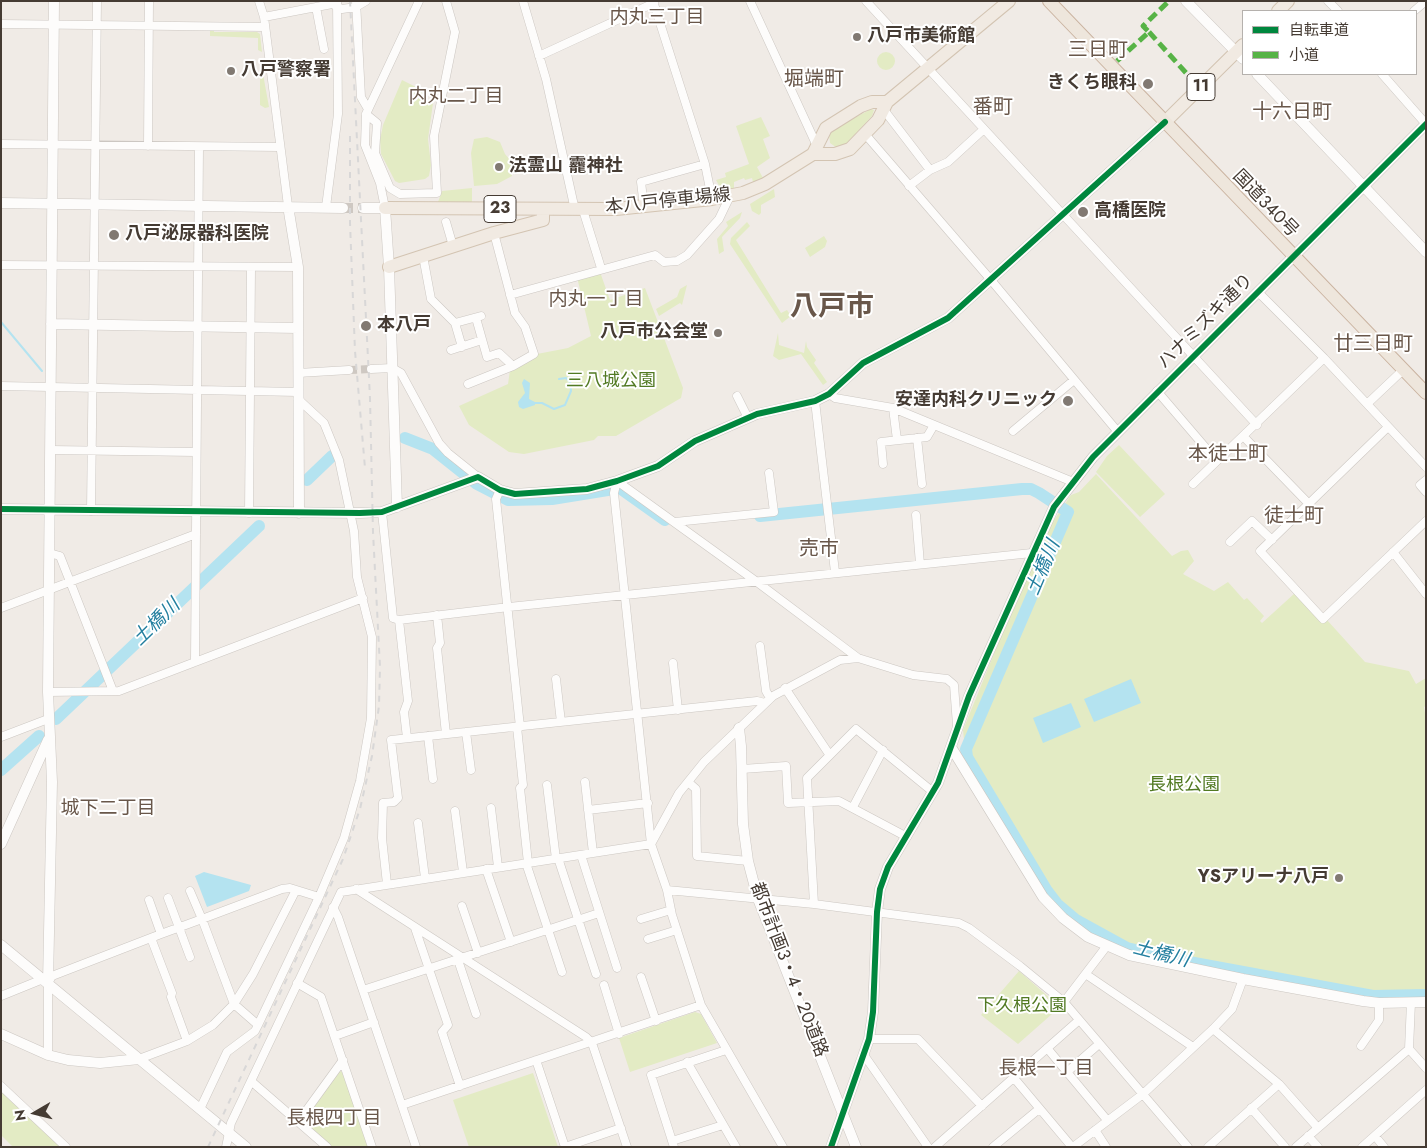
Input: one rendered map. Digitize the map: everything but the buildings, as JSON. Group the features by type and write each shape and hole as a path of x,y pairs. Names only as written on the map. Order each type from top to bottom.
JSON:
{"highway":[{"name":"国道340号","path":"1049,1 1426,393"}],"main road":[{"name":"本八戸停車場線","path":"815,150 844,152 850,149 865,134 885,106 1008,1"},
{"path":"1279,10 1288,1"},
{"name":"11","path":"1166,122 1241,52"},
{"name":"本八戸停車場線","path":"384,208 579,210 644,207 730,196 765,184 815,150 826,128 835,121 872,102 885,106"},
{"name":"23","path":"389,267 494,233 543,220 543,210"}],"street":[{"path":"48,1055 46,981 52,782 48,719 48,590 54,1"},
{"path":"91,511 97,1"},
{"path":"148,146 149,1"},
{"path":"259,1 264,17 288,206 298,267 298,513"},
{"path":"264,17 332,4 356,4 366,1"},
{"path":"397,507 389,267 384,208 380,183 365,145 367,112 418,1"},
{"path":"356,4 361,97 367,112 377,123 375,153 390,188 400,194 437,193 434,136 455,32 446,1"},
{"path":"523,1 579,210 601,268"},
{"path":"750,1 815,150"},
{"path":"866,1 1257,425"},
{"path":"1186,1 1241,52"},
{"path":"1328,1 1337,10"},
{"path":"1415,10 1426,1"},
{"path":"539,56 653,2 705,164 712,199"},
{"path":"326,207 338,114 338,4"},
{"path":"316,7 324,49"},
{"path":"1,24 265,27"},
{"path":"1258,75 1426,252"},
{"path":"1383,75 1426,124"},
{"path":"885,106 930,170"},
{"path":"371,369 392,368 401,373 439,444 448,454 478,477 500,490 515,494 564,491 587,489 617,480 658,466 695,441 748,418 815,401 829,394 863,363 948,318 1166,122"},
{"name":"ハナミズキ通り","path":"831,1147 869,1039 873,1012 877,912 880,889 888,867 933,792 957,727 1047,519 1073,482 1118,432 1426,124"},
{"path":"909,186 930,170 948,162 984,129"},
{"path":"865,134 991,280 1118,432"},
{"path":"1,144 280,147"},
{"path":"194,662 199,147"},
{"path":"644,207 641,182 705,164"},
{"path":"510,295 601,268 655,255 664,262 677,261 687,255 719,219 730,196"},
{"path":"1,203 343,208"},
{"path":"363,208 384,208"},
{"path":"446,222 453,246"},
{"path":"468,384 513,366 534,354 526,327 515,313 494,233"},
{"path":"423,256 431,299 455,323 462,347"},
{"path":"1,265 298,267"},
{"path":"249,513 251,268"},
{"path":"1258,292 1324,358 1426,467"},
{"path":"455,323 478,317 487,357 499,353 513,366"},
{"path":"51,324 298,328"},
{"path":"451,350 482,340"},
{"path":"1193,484 1257,425 1324,358"},
{"path":"298,372 349,370"},
{"path":"1367,404 1403,370"},
{"path":"1013,431 1074,380"},
{"path":"1,386 92,390 250,392 298,396 324,423 338,460 351,513 357,577 372,637 371,718 360,780 344,838 320,894 258,1025 255,1031 226,1052 200,1109"},
{"path":"1157,392 1217,461"},
{"path":"829,394 835,398 893,408 1073,482"},
{"path":"737,396 748,418"},
{"path":"815,401 835,572"},
{"path":"893,408 897,440"},
{"path":"883,464 881,442 927,437 934,425"},
{"path":"1388,427 1260,551 1323,619 1426,521"},
{"path":"1244,437 1309,504"},
{"path":"917,438 922,484"},
{"path":"50,450 196,452"},
{"path":"675,522 774,512 769,473"},
{"path":"1,510 249,513 382,512 478,477"},
{"path":"617,480 858,658 913,675 947,679 954,685 957,727"},
{"path":"617,480 614,493 651,844 667,890 671,910 700,1006 784,1147"},
{"path":"1426,480 1420,485 1426,492"},
{"path":"500,490 496,499 509,607 523,785 520,788 527,863 562,972"},
{"path":"382,512 393,618 399,620 1032,552"},
{"path":"916,515 920,564"},
{"path":"1230,542 1252,521 1272,540"},
{"path":"1,608 196,534"},
{"path":"1393,552 1426,594"},
{"path":"49,553 60,556 114,691"},
{"path":"48,692 114,691 362,598"},
{"path":"438,615 440,643 437,648 446,734"},
{"path":"399,620 408,701 404,712 407,738"},
{"path":"760,646 768,700"},
{"path":"651,844 688,782 704,762 768,700 785,688 840,660 858,658"},
{"path":"673,663 678,710"},
{"path":"556,679 561,722"},
{"path":"785,688 830,754"},
{"path":"387,884 382,838 383,803 394,802 398,798 391,740 768,700"},
{"path":"1,737 48,719"},
{"name":"都市計画3・4・20道路","path":"739,728 743,824 748,861 758,899 856,1147"},
{"path":"814,904 807,778 856,729 933,792"},
{"path":"466,732 471,770"},
{"path":"428,736 433,779"},
{"path":"1,844 49,739"},
{"path":"951,747 1043,897 1063,918 1088,937 1106,947 1129,956 1243,979 1379,1003 1426,1002"},
{"path":"853,807 883,750"},
{"path":"742,769 786,766 788,803 839,801 906,837"},
{"path":"585,782 593,853"},
{"path":"688,782 696,789 696,856 748,861"},
{"path":"547,785 557,858 596,974"},
{"path":"588,810 648,803"},
{"path":"491,808 498,867"},
{"path":"455,811 463,872"},
{"path":"418,823 425,878"},
{"path":"226,1147 231,1123 336,898 341,892 651,844"},
{"path":"581,855 616,968"},
{"path":"486,869 511,942"},
{"path":"1,996 46,981 52,976 282,888 336,898"},
{"path":"356,889 592,1043 627,1147"},
{"path":"1,1034 48,1055 68,1060 100,1063 139,1059 187,1040 213,1024 234,1004 253,974 296,890"},
{"path":"667,890 814,904 959,923 969,928 1020,966 1064,1002 1078,1021 1188,1147"},
{"path":"190,891 234,1004 258,1025"},
{"path":"168,898 190,957"},
{"path":"149,900 161,934"},
{"path":"462,906 478,953"},
{"path":"333,907 416,1147"},
{"path":"642,919 671,910"},
{"path":"363,990 599,913"},
{"path":"415,928 448,1025 442,1032 460,1086"},
{"path":"648,939 677,930"},
{"path":"150,938 187,1040"},
{"path":"1,946 246,1147"},
{"path":"1064,1002 1106,947"},
{"path":"461,959 476,1014"},
{"path":"1087,974 1193,1047"},
{"path":"641,977 656,1021"},
{"path":"1014,1078 1072,1147 1143,1094 1213,1029 1232,1009 1243,979"},
{"path":"297,983 319,994 372,1147"},
{"path":"604,985 619,1034"},
{"path":"1411,1002 1409,1049 1426,1068"},
{"path":"1361,1046 1379,1020 1379,1003"},
{"path":"402,1105 700,1006"},
{"path":"935,1147 1078,1021"},
{"path":"335,1036 374,1022"},
{"path":"1213,1029 1279,1084 1318,1128"},
{"path":"869,1039 918,1039 982,1106"},
{"path":"1067,1072 1099,1044"},
{"path":"1047,1048 1107,1120"},
{"path":"1296,1147 1409,1049"},
{"path":"723,1125 673,1144 651,1075 726,1050"},
{"path":"864,1055 928,1147"},
{"path":"298,1122 343,1060"},
{"path":"536,1060 565,1147 621,1128"},
{"path":"687,1062 736,1147"},
{"path":"251,1081 327,1147"},
{"path":"1208,1147 1279,1084"},
{"path":"1,1086 66,1147"},
{"path":"1362,1147 1426,1090"},
{"path":"1252,1108 1286,1147"},
{"path":"993,1147 1040,1109"},
{"path":"1095,1130 1106,1147"},
{"path":"1308,1136 1318,1147"},
{"path":"1375,1136 1384,1147"}],"green space":[{"path":"210,30 214,30 214,32 257,32 260,34 262,52 258,50 258,38 210,36"},
{"path":"886,52 892,55 895,61 892,67 886,70 880,67 877,61 880,55"},
{"path":"263,74 269,107 265,108 260,105 260,76"},
{"path":"402,80 422,90 422,100 433,103 428,139 431,165 429,176 425,179 399,183 395,181 381,154 380,140 383,125"},
{"path":"871,109 874,110 872,116 845,145 837,148 830,143 829,134 832,130"},
{"path":"761,117 770,136 763,139 770,158 757,167 763,178 753,182 752,178 745,180 744,178 734,182 734,188 722,191 716,180 726,177 725,173 749,164 736,126"},
{"path":"487,137 500,142 505,154 511,161 512,176 497,184 474,186 471,153 474,139"},
{"path":"472,188 472,202 438,202 442,191"},
{"path":"774,189 775,197 761,205 761,213 759,215 752,211 750,204"},
{"path":"742,212 740,218 722,237 724,251 719,254 717,239 728,226 726,222"},
{"path":"747,222 750,226 736,240 781,313 787,310 791,316 782,323 730,244 731,238"},
{"path":"824,236 827,241 825,247 810,257 805,248"},
{"name":"三八城公園","path":"600,272 610,300 645,288 683,388 681,398 616,436 598,436 594,440 524,454 509,452 469,425 459,406 508,384 510,370 537,354 568,348 591,336 577,277"},
{"path":"687,285 682,305 680,303 659,316 656,309 677,297 680,289"},
{"path":"778,333 779,345 804,353 806,341 807,347 816,360 814,363 827,382 823,385 801,354 779,360 773,356"},
{"path":"1119,445 1165,494 1140,517 1096,472 1107,456"},
{"name":"長根公園","path":"1096,474 1172,556 1181,551 1188,550 1194,561 1183,574 1214,591 1228,582 1244,600 1247,598 1264,616 1260,621 1262,623 1295,593 1322,623 1327,620 1365,662 1409,671 1416,684 1426,678 1426,706 1424,707 1426,719 1426,997 1373,999 1136,952 1083,928 1067,915 1045,892 966,761 963,730 1000,639 1050,526 1071,495 1079,492"},
{"name":"下久根公園","path":"1019,971 1060,1007 1018,1044 981,1015"},
{"path":"695,1012 701,1014 717,1043 630,1072 619,1038"},
{"path":"339,1071 343,1072 368,1147 331,1147 303,1123 303,1120"},
{"path":"533,1073 558,1147 469,1147 453,1100"},
{"path":"1,1089 62,1147 13,1147 1,1135"}],"water":[{"path":"524,379 530,383 529,399 535,402 535,405 523,409 519,407 518,402 525,393 522,383"},
{"path":"1131,679 1141,703 1094,722 1084,699"},
{"path":"1071,703 1081,727 1043,743 1033,718"},
{"path":"204,872 251,885 249,891 207,907 195,876"}],"waterway":[{"path":"1,322 42,371"},
{"path":"535,403 542,403 554,409 565,405 571,391 570,382 566,378 559,379"},
{"name":"土橋川","path":"405,438 433,449 477,484 508,500 552,499 620,488 665,520"},
{"name":"土橋川","path":"307,480 332,456"},
{"name":"土橋川","path":"760,516 1022,489 1031,489 1068,512 966,749 967,757 1047,891 1057,904 1076,920 1127,948 1178,960 1373,996 1426,995"},
{"name":"土橋川","path":"56,719 259,526"},
{"name":"土橋川","path":"1,770 39,736"}],"tunnel":[{"path":"343,208 363,208"},
{"path":"349,370 371,369"}],"railway":[{"path":"208,1147 343,859 360,809 372,756 379,706 380,667 373,532 370,398 350,1"},
{"path":"350,136 350,223 355,351 365,468"}],"marked path":[{"path":"1117,61 1149,32 1143,26 1169,1"},
{"path":"1149,32 1197,85"}],"cycle path":[{"path":"1,509 360,513 382,512 478,477 500,490 515,494 587,489 617,481 658,466 695,441 757,414 815,401 829,394 863,363 948,318 1165,122"},
{"path":"831,1147 869,1039 873,1012 877,912 880,889 888,867 938,783 969,696 1054,507 1093,457 1426,124"}],"place":[{"name":"八戸市美術館","path":"857,37"},
{"name":"八戸警察署","path":"231,71"},
{"name":"きくち眼科","path":"1148,84"},
{"name":"法霊山 龗神社","path":"499,167"},
{"name":"高橋医院","path":"1083,212"},
{"name":"八戸泌尿器科医院","path":"114,235"},
{"name":"本八戸","path":"366,326"},
{"name":"八戸市公会堂","path":"718,333"},
{"name":"安達内科クリニック","path":"1068,401"},
{"name":"YSアリーナ八戸","path":"1339,878"}],"district":[{"name":"内丸三丁目","path":"657,18"},
{"name":"三日町","path":"1098,51"},
{"name":"堀端町","path":"814,80"},
{"name":"内丸二丁目","path":"456,97"},
{"name":"番町","path":"993,108"},
{"name":"十六日町","path":"1292,113"},
{"name":"内丸一丁目","path":"596,300"},
{"name":"八戸市","path":"832,308"},
{"name":"廿三日町","path":"1373,345"},
{"name":"本徒士町","path":"1228,455"},
{"name":"徒士町","path":"1294,517"},
{"name":"売市","path":"819,550"},
{"name":"城下二丁目","path":"108,809"},
{"name":"長根一丁目","path":"1046,1069"},
{"name":"長根四丁目","path":"334,1119"}]}
